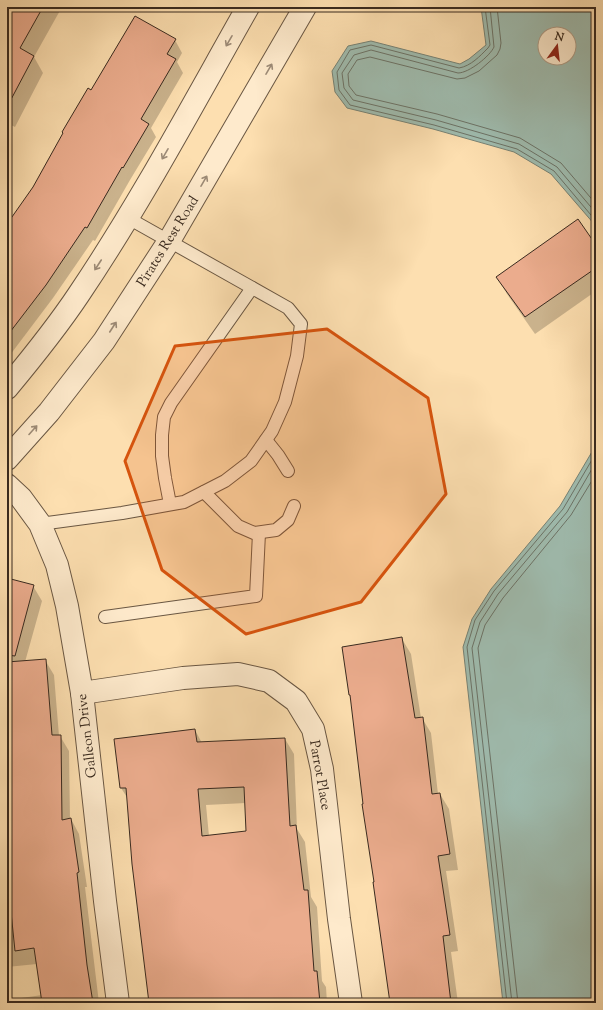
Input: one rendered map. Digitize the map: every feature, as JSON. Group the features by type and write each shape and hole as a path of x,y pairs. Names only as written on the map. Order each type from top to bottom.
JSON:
{"street":[{"path":"7,388 38,351 78,296 128,218 248,7"},
{"name":"Pirates Rest Road","path":"7,459 49,412 104,341 169,241 302,8"},
{"name":"Galleon Drive","path":"7,485 21,498 40,524 57,565 67,606 82,693 105,902 118,1003"},
{"name":"Parrot Place","path":"82,693 183,678 238,674 269,682 296,701 313,728 322,769 339,919 351,1003"}],"lane":[{"path":"40,524 122,513 184,502 225,481 251,461 272,431 285,402 297,356 300,324 288,308 128,218"},
{"path":"170,504 162,456 164,417 171,403 252,288"},
{"path":"266,440 288,471"},
{"path":"204,492 238,526 254,533 276,530 288,520 294,506"},
{"path":"105,617 256,596 258,532"}],"highlighted area":[{"path":"327,329 428,398 446,494 361,602 246,634 162,570 125,461 175,346"}],"water":[{"path":"481,7 596,7 596,228 551,174 514,152 433,129 347,108 335,92 332,71 348,46 371,41 460,64 469,59 486,45"},
{"path":"596,445 596,1003 503,1003 463,647 472,619 491,589 560,506"}],"building":[{"path":"7,7 43,7 20,48 34,56 7,107"},
{"path":"135,16 176,39 167,54 176,59 141,119 149,124 87,228 85,227 46,285 7,336 7,224 33,187 63,133 62,132 88,88 91,90"},
{"path":"578,219 596,245 596,268 525,317 496,277"},
{"path":"7,578 34,585 15,656 7,655"},
{"path":"402,637 415,718 423,717 432,794 440,793 450,854 438,856 450,935 443,936 451,1003 390,1003 362,804 350,695 342,647"},
{"path":"46,659 52,735 61,735 62,820 71,818 79,872 77,873 87,965 93,1003 42,1003 34,948 15,951 7,873 7,662"},
{"path":"195,729 197,742 285,738 290,826 296,825 304,890 308,890 314,971 317,971 320,1003 149,1003 132,864 126,788 120,788 114,739","holes":["244,787 246,831 202,836 198,789"]}]}
